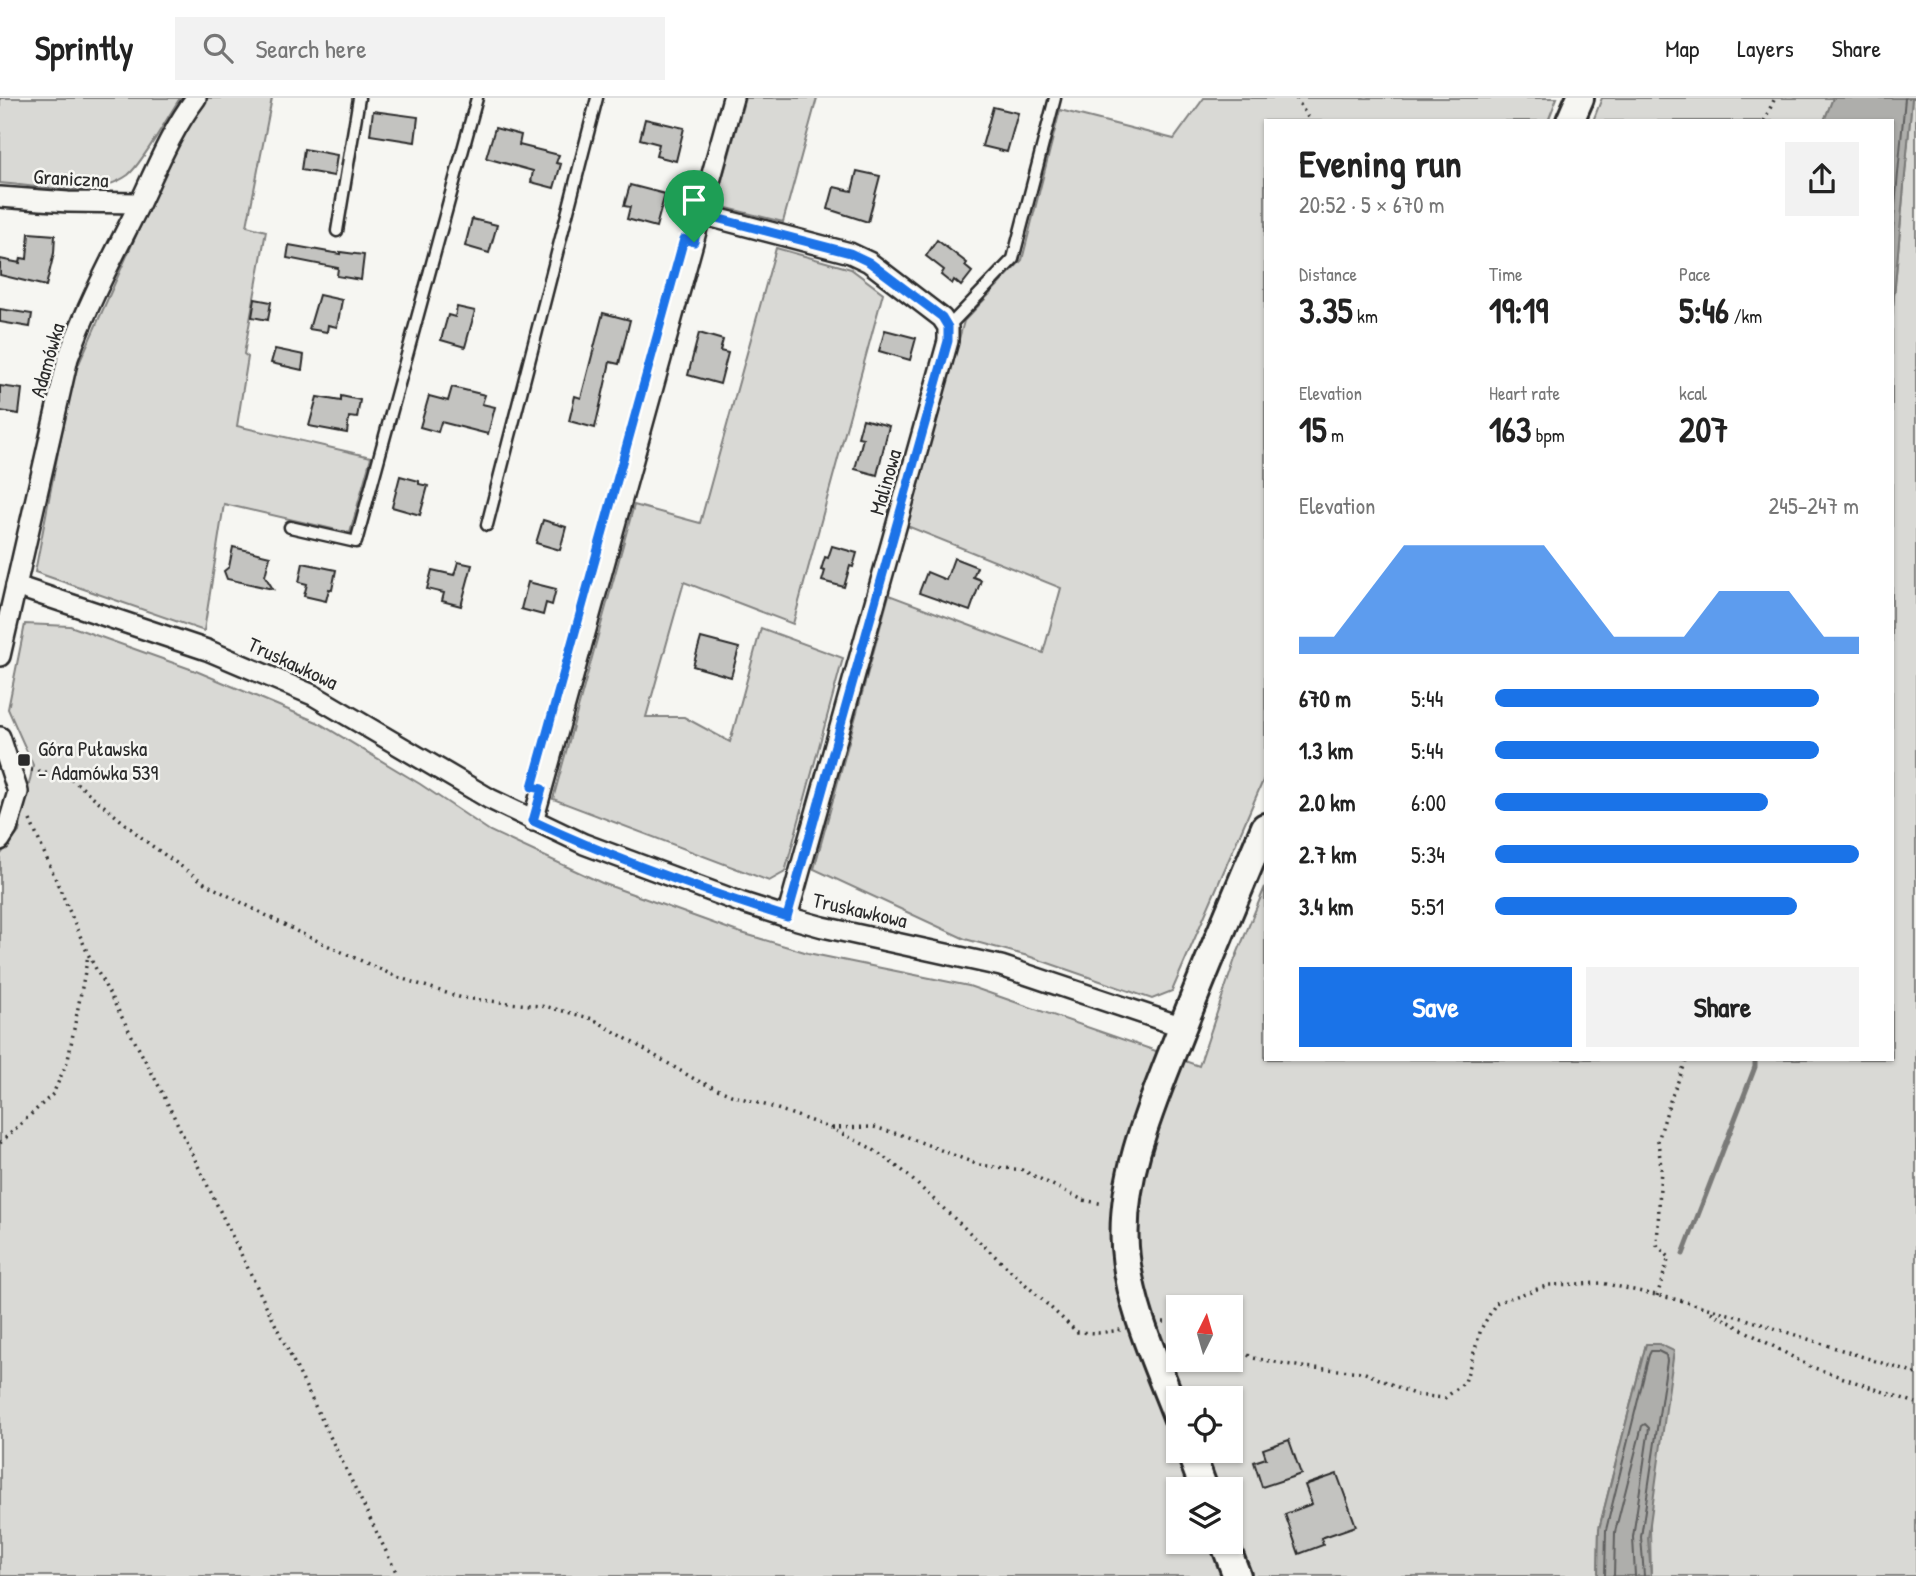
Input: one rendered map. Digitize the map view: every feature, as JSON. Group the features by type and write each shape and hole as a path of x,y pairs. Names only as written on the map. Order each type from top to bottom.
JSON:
{"street":[{"name":"Adamówka","path":"0,656 8,604 68,358 83,316 181,117 197,98"},
{"path":"533,821 733,98"},
{"path":"1571,119 1580,98"},
{"name":"Graniczna","path":"0,197 139,204"},
{"path":"701,214 850,253 879,270 942,317 948,327"},
{"name":"Malinowa","path":"787,917 948,341 948,327"},
{"name":"Truskawkowa","path":"8,604 207,650 313,695 490,799 533,821 584,844 740,902 823,927 1001,966 1183,1027"},
{"path":"0,737 18,792 7,829 0,840"},
{"path":"1166,1387 1143,1326 1127,1265 1126,1209 1138,1148 1183,1027 1264,829"},
{"path":"1229,1554 1237,1576"}],"lane":[{"path":"337,231 359,98"},
{"path":"290,527 356,542 477,98"},
{"path":"487,525 597,98"},
{"path":"948,327 1013,259 1055,98"}],"path":[{"path":"1296,98 1309,119"},
{"path":"1765,119 1775,98"},
{"path":"9,767 67,775 148,843 206,884 298,932 397,977 462,998 548,1007 593,1019 696,1080 731,1095 830,1128 871,1148 903,1171 1077,1332 1098,1333 1143,1326"},
{"path":"18,792 88,954 161,1090 398,1576"},
{"path":"0,1143 53,1094 68,1060 88,954"},
{"path":"1657,1296 1669,1257 1657,1245 1661,1167 1658,1141 1686,1061"},
{"path":"830,1128 874,1128 905,1136 979,1166 1022,1170 1083,1200 1126,1209"},
{"path":"1243,1351 1253,1357 1301,1367 1363,1372 1416,1395 1445,1398 1465,1382 1481,1329 1496,1303 1549,1285 1602,1283 1703,1307 1916,1374"},
{"path":"1703,1307 1810,1366 1916,1403"}],"shaded area":[{"path":"0,98 180,98 148,150 128,175 99,187 66,190 0,183"},
{"path":"208,98 272,98 247,226 266,231 244,354 248,357 237,426 371,457 350,533 224,504 204,631 35,572 72,379 175,148 191,118"},
{"path":"745,98 817,98 783,222 715,205"},
{"path":"1204,98 1557,98 1549,119 1264,119 1264,778 1172,991 1152,999 1028,956 965,939 814,869 889,595 1043,653 1061,588 907,526 964,321 1022,260 1060,110 1174,139"},
{"path":"1602,98 1833,98 1825,119 1594,119"},
{"path":"1912,98 1916,98 1916,1576 1651,1576 1646,1344 1599,1529 1598,1576 0,1576 0,855 19,832 33,765 8,709 25,624 70,626 196,671 317,722 420,784 490,831 602,883 735,931 808,953 969,986 1199,1066 1235,959 1264,889 1264,1061 1894,1061 1894,296"},
{"path":"776,248 851,269 883,293 793,624 684,582 646,717 684,717 730,742 761,628 843,658 785,872 769,881 553,799 634,505 700,523"}],"water":[{"path":"1833,98 1912,98 1894,296 1894,119 1825,119"},
{"path":"1646,1344 1659,1344 1674,1351 1648,1538 1651,1576 1598,1576 1599,1529"}],"building":[{"path":"993,107 1018,113 1007,152 982,146"},
{"path":"373,111 418,117 415,142 370,135"},
{"path":"645,119 684,128 676,161 656,156 659,144 640,139"},
{"path":"495,128 521,135 519,145 559,155 556,163 561,164 554,188 531,182 533,171 486,158"},
{"path":"304,149 337,155 334,176 301,170"},
{"path":"857,171 880,176 868,222 828,209 834,187 852,191"},
{"path":"630,185 665,194 656,227 627,219 630,207 624,206"},
{"path":"472,219 497,225 489,253 465,246"},
{"path":"29,233 55,235 54,253 46,286 0,275 0,259 20,263 21,258 27,259"},
{"path":"937,240 967,263 965,266 972,272 961,286 954,280 952,284 941,275 944,270 926,256"},
{"path":"289,245 340,254 364,255 361,280 337,276 338,268 287,258"},
{"path":"319,295 342,300 337,327 328,325 327,332 309,329"},
{"path":"255,299 271,302 268,320 252,317"},
{"path":"457,307 475,311 465,347 441,340 448,315 455,317"},
{"path":"0,309 32,314 30,327 0,322"},
{"path":"603,313 630,320 619,364 610,362 595,428 569,421 575,396 581,398"},
{"path":"885,330 916,338 910,360 879,351"},
{"path":"699,333 723,340 720,351 728,353 720,384 688,375"},
{"path":"275,349 304,355 302,370 271,363"},
{"path":"0,386 22,389 19,414 0,411"},
{"path":"452,387 485,395 482,404 495,407 488,434 441,422 438,432 420,427 429,396 448,401"},
{"path":"341,396 360,400 357,418 349,417 347,433 309,426 317,397 341,401"},
{"path":"863,419 889,426 877,475 855,469 863,438 858,437"},
{"path":"400,476 428,486 420,515 392,507"},
{"path":"543,520 566,527 560,550 536,543"},
{"path":"832,546 857,553 844,587 822,581 825,571 821,570"},
{"path":"233,547 270,556 265,576 273,589 227,579 224,571 229,567"},
{"path":"954,558 977,567 973,577 981,580 970,611 919,593 927,572 946,580"},
{"path":"458,562 472,565 461,606 442,601 444,593 427,589 432,570 454,575"},
{"path":"303,563 336,570 332,590 329,589 326,601 304,596 307,584 299,582"},
{"path":"528,582 556,589 552,605 546,603 543,615 521,609"},
{"path":"701,638 739,648 731,677 693,666"},
{"path":"1289,1440 1301,1474 1262,1487 1254,1462 1266,1458 1263,1449"},
{"path":"1337,1474 1356,1526 1321,1538 1323,1545 1299,1554 1285,1514 1312,1504 1305,1485"}],"waterway":[{"path":"1683,1254 1755,1061"}],"place":[{"name":"Góra Puławska - Adamówka 539","path":"24,760"}],"route":[{"path":"701,214 850,253 869,262 942,317 948,327 948,341 787,917 584,844 533,821 542,789 532,787 684,239 694,242 701,214"}]}
